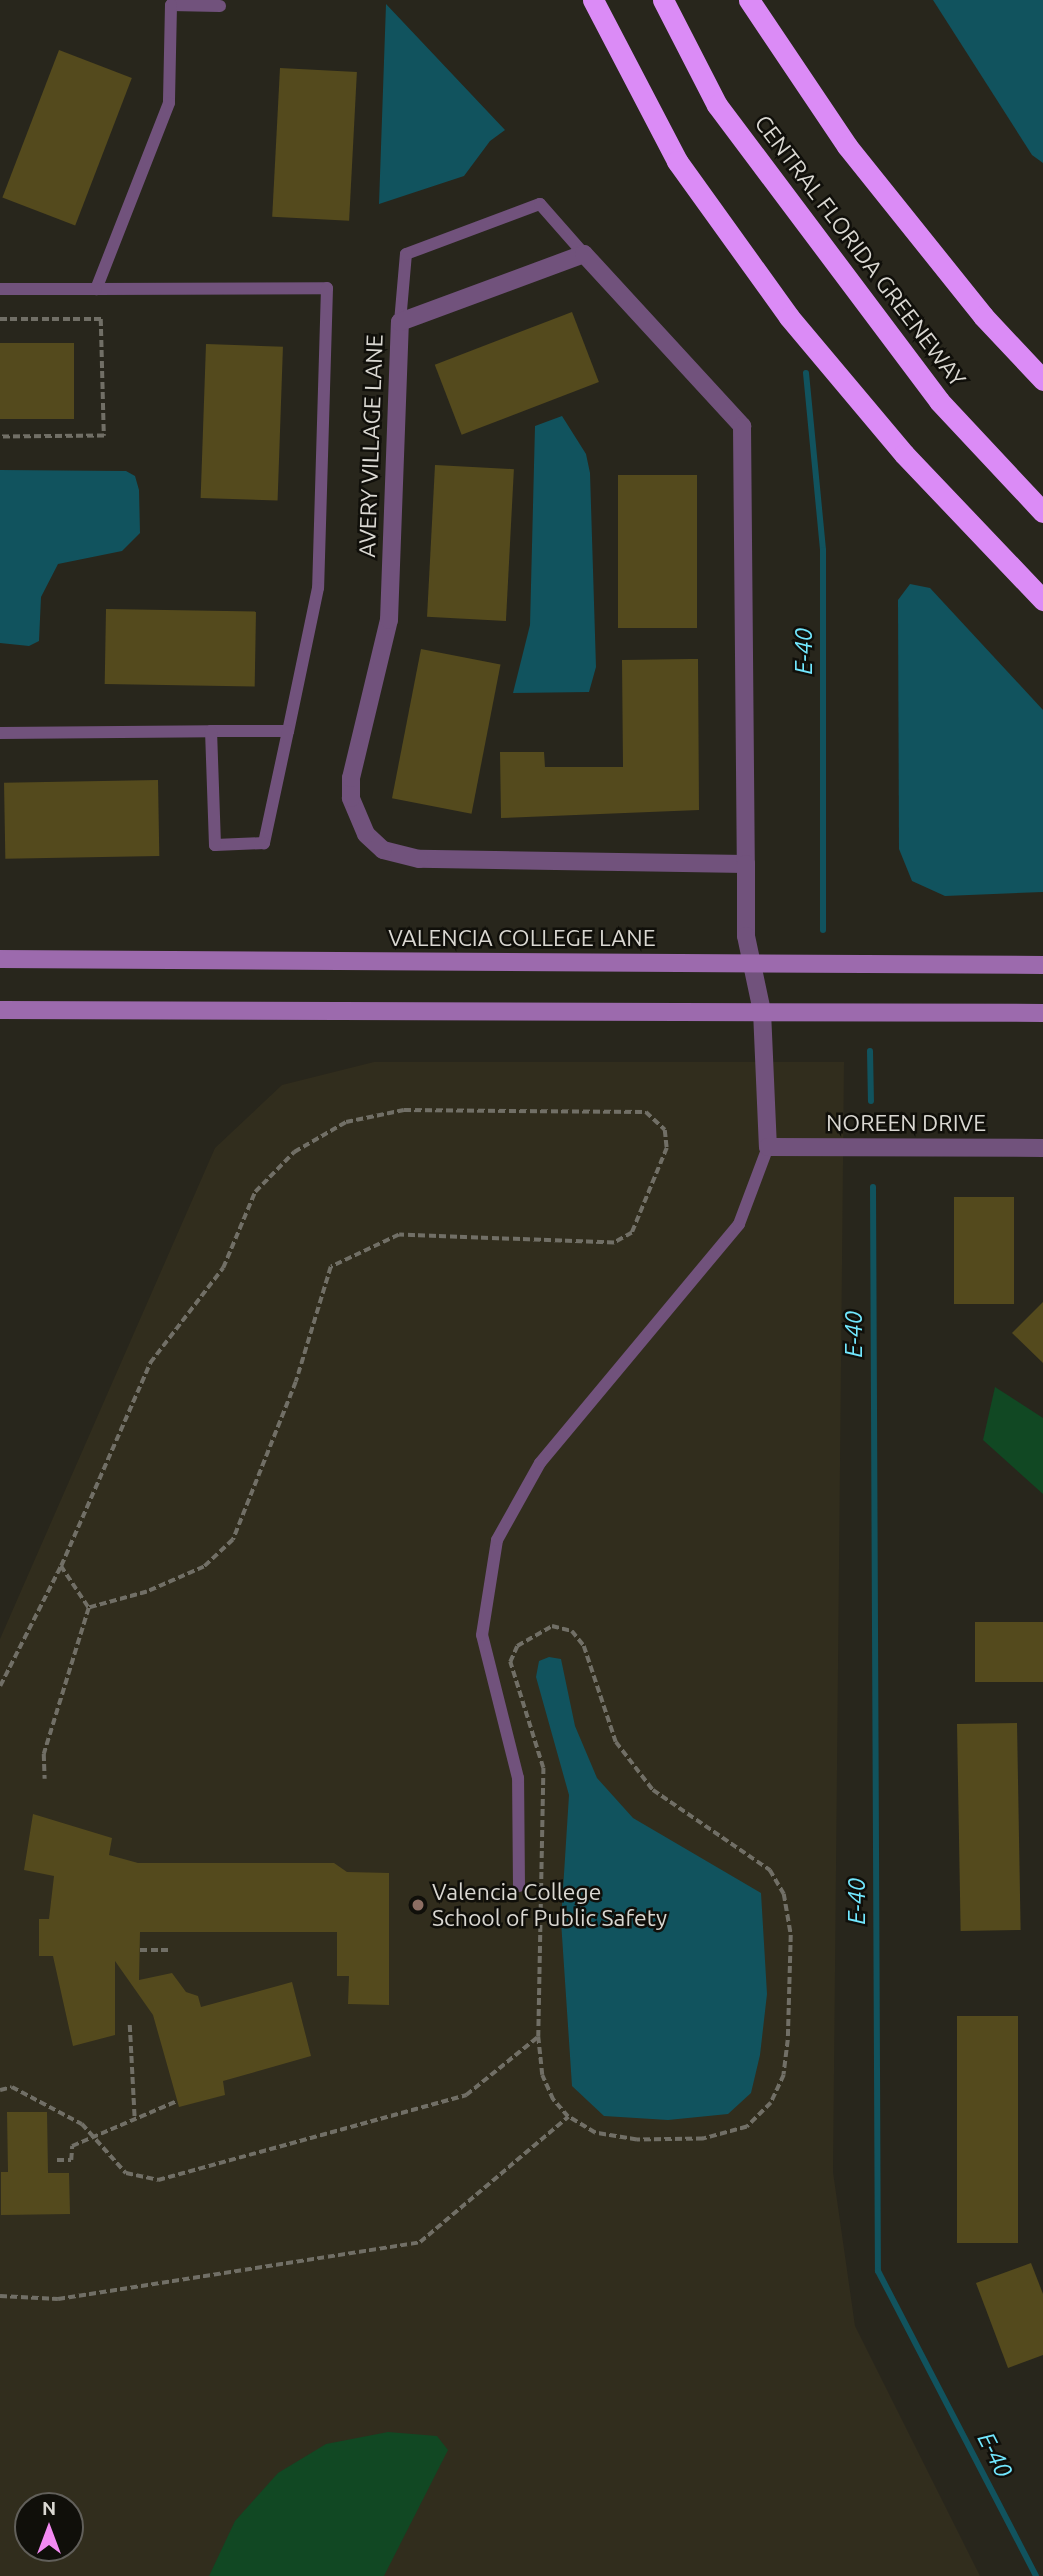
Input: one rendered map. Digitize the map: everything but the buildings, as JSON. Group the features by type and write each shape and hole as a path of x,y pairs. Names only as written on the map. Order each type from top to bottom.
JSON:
{"highway":[{"path":"593,0 677,161 789,317 904,453 1043,600"},
{"name":"CENTRAL FLORIDA GREENEWAY","path":"663,0 717,105 939,401 1043,512"},
{"path":"749,0 847,146 983,316 1043,380"}],"street":[{"name":"AVERY VILLAGE LANE","path":"584,254 400,322 389,620 351,778 354,806 366,834 383,850 419,859 746,864"},
{"path":"584,254 741,426 746,864 751,965 762,1011 768,1147"},
{"name":"VALENCIA COLLEGE LANE","path":"0,959 1043,965"},
{"path":"0,1010 1043,1013"},
{"name":"NOREEN DRIVE","path":"768,1147 1043,1148"}],"lane":[{"path":"96,289 169,103 171,5 220,6"},
{"path":"400,322 406,254 540,204 584,254"},
{"path":"0,289 327,288 318,588 264,844 215,845 211,730"},
{"path":"0,733 288,731"},
{"path":"519,1886 518,1778 482,1635 497,1540 540,1463 739,1224 768,1147"}],"path":[{"path":"0,319 101,319 104,436 0,437"},
{"path":"0,1686 61,1566 149,1363 223,1268 255,1192 294,1152 346,1122 404,1110 646,1112 665,1130 667,1148 632,1233 614,1243 399,1235 331,1267 296,1382 233,1540 204,1567 147,1592 89,1608"},
{"path":"61,1566 89,1608"},
{"path":"46,1779 44,1754 89,1608"},
{"path":"552,1626 572,1631 584,1646 597,1670 602,1711 616,1742 653,1790 770,1870 784,1894 791,1935 783,2075 771,2103 747,2127 703,2139 637,2140 596,2133 568,2117 553,2100 542,2075 538,2037 543,1768 510,1662 517,1646 552,1626"},
{"path":"140,1950 171,1950"},
{"path":"130,2025 135,2119"},
{"path":"0,2090 12,2087 82,2124 126,2173 158,2180 466,2095 538,2037"},
{"path":"57,2160 71,2160 72,2146 177,2101"},
{"path":"0,2296 58,2299 420,2242 568,2117"}],"shaded area":[{"name":"Valencia College School of Public Safety","path":"374,1062 844,1062 833,2172 855,2326 980,2576 0,2576 0,1639 215,1148 282,1085"}],"green space":[{"path":"995,1387 1043,1418 1043,1494 983,1440"},
{"path":"388,2432 437,2436 448,2450 384,2576 209,2576 235,2521 278,2473 326,2444"}],"water":[{"path":"933,0 1043,0 1043,163 1032,155"},
{"path":"386,4 505,130 490,141 464,176 379,204"},
{"path":"562,416 586,454 590,473 596,667 589,692 513,693 530,625 535,426"},
{"path":"0,470 126,471 135,476 139,490 140,533 122,551 58,564 41,597 39,641 29,646 0,643"},
{"path":"910,584 930,588 1043,710 1043,892 945,896 912,881 899,849 898,600"},
{"path":"549,1657 561,1659 575,1726 597,1778 633,1818 761,1893 767,1994 760,2055 751,2093 728,2114 668,2120 604,2116 572,2086 561,1921 569,1795 536,1677 539,1661"}],"waterway":[{"name":"E-40","path":"806,373 823,550 823,930"},
{"name":"E-40","path":"870,1051 871,1101"},
{"name":"E-40","path":"873,1187 878,2271 1036,2576"}],"place":[{"name":"Valencia College School of Public Safety","path":"418,1905"}]}
